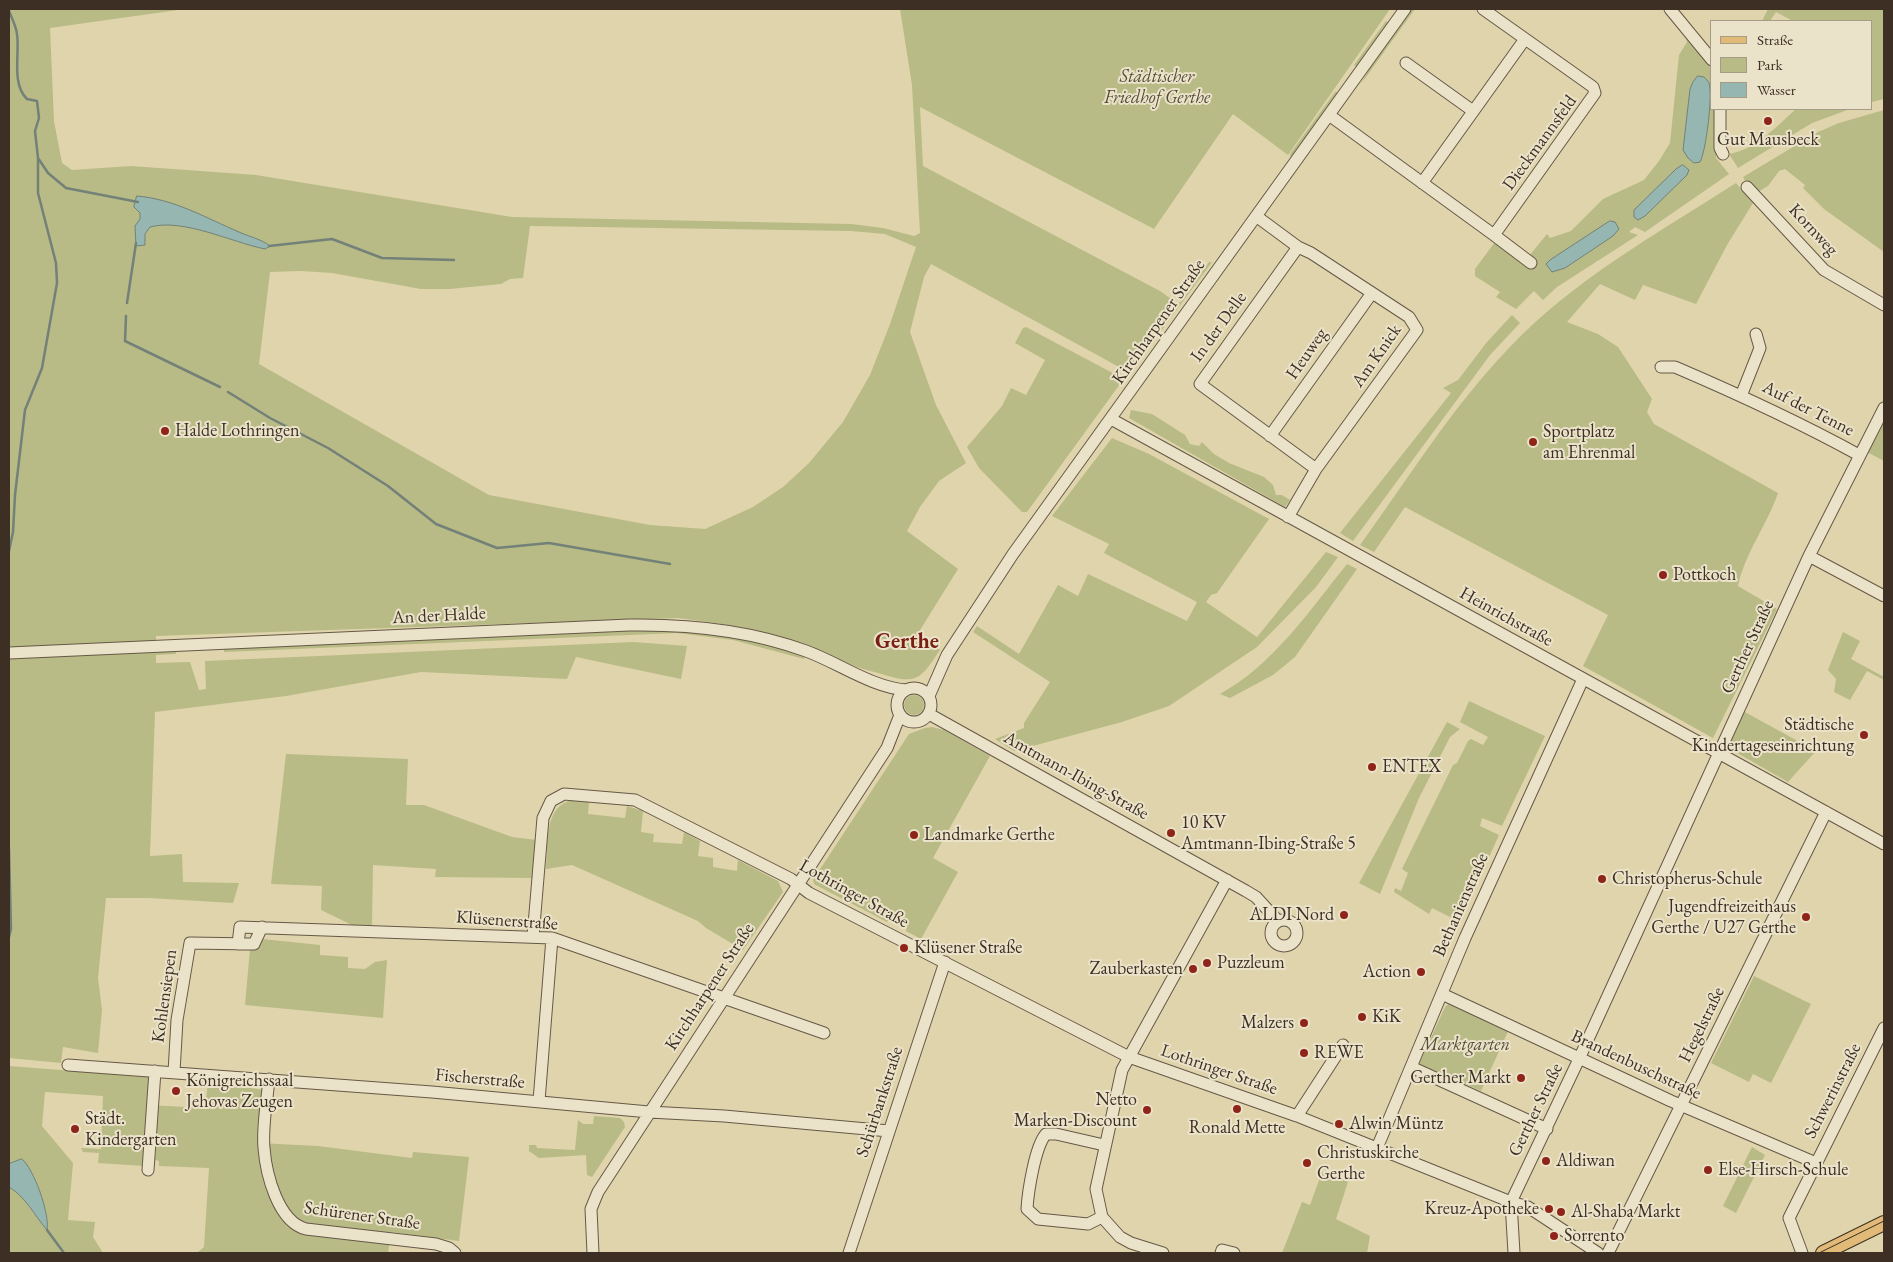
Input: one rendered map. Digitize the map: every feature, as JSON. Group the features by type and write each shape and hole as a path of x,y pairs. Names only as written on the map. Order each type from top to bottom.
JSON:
{"main road":[{"path":"1823,1253 1884,1223"}],"street":[{"name":"Kirchharpener Straße","path":"910,689 926,680 945,658 1032,528 1405,9"},
{"name":"Dieckmannsfeld","path":"1483,9 1593,87 1595,93 1494,235"},
{"path":"1670,9 1710,58"},
{"path":"1422,183 1525,39"},
{"path":"1406,63 1473,111"},
{"path":"1720,110 1720,148 1723,154"},
{"path":"1329,115 1531,263"},
{"name":"Kornweg","path":"1747,187 1824,270 1884,305"},
{"name":"Am Knick","path":"1256,216 1298,247 1409,317 1417,332 1316,469 1288,517"},
{"name":"In der Delle","path":"1298,247 1200,384 1316,469"},
{"name":"Heuweg","path":"1270,436 1372,293"},
{"name":"Auf der Tenne","path":"1741,396 1760,348 1756,334"},
{"name":"Auf der Tenne","path":"1661,367 1675,367 1789,417 1860,455"},
{"name":"Gerther Straße","path":"1511,1202 1547,1129 1809,556 1884,408"},
{"name":"Heinrichstraße","path":"1112,419 1884,844"},
{"path":"1809,556 1884,596"},
{"name":"An der Halde","path":"9,652 160,644 662,625 718,629 764,638 818,656 887,687 910,689"},
{"name":"Kirchharpener Straße","path":"929,696 945,658"},
{"name":"An der Halde","path":"862,676 889,696 898,711"},
{"name":"Bethanienstraße","path":"1377,1148 1489,884 1584,679"},
{"path":"920,688 929,696 932,705 929,714 923,720 914,723 898,711 899,697 910,689 920,688"},
{"name":"Kirchharpener Straße","path":"887,748 898,711"},
{"name":"Amtmann-Ibing-Straße","path":"929,714 1256,897 1278,921"},
{"name":"Kirchharpener Straße","path":"593,1253 592,1203 887,748 914,723"},
{"name":"Lothringer Straße","path":"532,937 543,818 547,806 555,798 567,793 635,800 799,884 808,893 1128,1057 1297,1116 1511,1202 1528,1207 1598,1253"},
{"name":"Hegelstraße","path":"1608,1253 1826,812"},
{"name":"Lothringer Straße","path":"1128,1057 1227,880"},
{"name":"Klüsenerstraße","path":"238,944 240,927 552,938 824,1033"},
{"path":"238,944 254,944 262,927"},
{"path":"539,1101 552,938"},
{"name":"Kohlensiepen","path":"174,1072 177,1020 190,944 238,944"},
{"name":"Schürbankstraße","path":"849,1253 945,962"},
{"name":"Brandenbuschstraße","path":"1442,994 1682,1106 1816,1163"},
{"name":"Schwerinstraße","path":"1802,1253 1789,1218 1884,1028"},
{"path":"1297,1116 1343,1046"},
{"path":"1128,1057 1122,1070 1104,1145 1096,1189 1102,1217 1120,1237 1131,1244 1163,1253"},
{"name":"Fischerstraße","path":"68,1064 539,1101 650,1112 724,1116 889,1131"},
{"path":"1411,1067 1547,1129"},
{"path":"148,1170 155,1071"},
{"name":"Schürener Straße","path":"269,1079 264,1146 266,1160 278,1203 291,1222 306,1229 436,1244 449,1248 455,1253"},
{"path":"1102,1217 1088,1224 1038,1219 1027,1209 1033,1174 1042,1140 1046,1134 1056,1134 1104,1145"},
{"path":"1511,1202 1514,1253"},
{"path":"1221,1253 1222,1250 1234,1253"}],"green space":[{"name":"Städtischer Friedhof Gerthe","path":"9,9 185,9 50,28 54,121 62,163 72,170 131,166 256,175 512,217 851,224 883,228 914,236 920,233 912,85 900,9 1390,9 1288,155 1233,114 1154,229 920,107 923,166 1160,291 1177,303 1181,302 1209,262 1212,262 1130,373 931,264 924,277 910,332 936,405 966,463 939,481 920,507 907,531 958,569 917,635 940,650 919,676 911,679 892,677 857,667 797,642 768,633 678,618 156,636 156,651 176,650 176,654 156,655 156,663 190,662 199,690 206,689 205,661 634,642 687,646 681,679 576,657 567,679 421,672 286,696 155,712 150,856 182,854 183,882 239,883 233,903 149,898 106,898 98,978 102,1010 98,1053 63,1047 61,1063 9,1058","holes":["530,226 851,231 885,234 916,247 890,324 870,375 843,422 809,463 783,487 753,507 705,529 650,525 489,495 259,364 270,272 332,273 421,289 450,289 501,284 510,279 523,278"]},
{"path":"1411,9 1415,9 1361,84 1373,62"},
{"path":"1663,9 1666,9 1710,64 1710,110 1717,110 1716,158 1729,174 1645,232 1635,227 1629,232 1638,235 1557,287 1543,300 1534,291 1516,309 1496,297 1500,292 1475,276 1475,269 1495,242 1529,256 1547,234 1550,238 1571,231 1603,199 1644,180 1659,161 1670,143 1679,55 1687,42 1686,37"},
{"path":"1768,9 1884,9 1884,99 1873,102 1873,20 1791,20 1776,12 1771,20 1762,20"},
{"path":"1386,21 1389,23 1357,67 1354,65"},
{"path":"1335,92 1338,92 1291,159 1290,154"},
{"path":"1795,110 1847,110 1812,123 1738,168 1729,154 1748,148 1773,130"},
{"path":"1884,110 1884,252 1824,209 1803,188 1805,185 1785,169 1779,171 1768,186 1756,193 1747,185 1743,177 1818,132 1839,123"},
{"path":"1736,183 1753,203 1727,245 1696,304 1643,285 1635,300 1600,284 1567,322 1598,334 1618,347 1652,399 1647,412 1654,424 1778,493 1746,562 1738,586 1777,609 1713,738 1583,666 1608,615 1405,507 1374,552 1360,545 1468,394 1534,323 1588,279"},
{"path":"1512,315 1520,323 1490,355 1353,541 1340,533 1451,393 1443,388 1458,380 1487,342"},
{"path":"1026,327 1122,378 1123,383 1120,384 1027,512 1022,512 979,468 967,447 1002,406 1011,388 1026,395 1045,360 1015,343 1023,328"},
{"path":"1131,410 1152,414 1185,435 1190,444 1199,446 1202,442 1214,454 1229,463 1264,477 1273,485 1276,495 1282,495 1290,500 1285,507 1129,418"},
{"path":"1884,422 1884,461 1867,452"},
{"path":"1112,438 1149,454 1269,519 1217,593 1211,595 1206,602 1257,637 1326,552 1338,557 1316,587 1257,647 1169,706 1122,722 1014,751 995,739 1024,728 1024,723 1050,682 973,632 977,626 1019,654 1058,585 1078,596 1088,574 1187,621 1197,602 1104,553 1109,544 1052,516"},
{"path":"1347,564 1357,569 1295,657 1273,675 1230,698 1220,694 1257,668 1274,652"},
{"path":"660,629 733,638 805,656 804,659 733,640 677,633 224,652 224,648"},
{"path":"1843,632 1860,641 1851,659 1884,677 1884,680 1867,671 1850,700 1834,692 1836,679 1828,670"},
{"path":"914,695 921,698 924,705 921,712 914,715 907,712 904,705 907,698"},
{"path":"1469,701 1545,736 1502,826 1482,818 1480,826 1499,835 1460,922 1432,908 1429,914 1394,892 1395,888 1401,891 1408,873 1402,869 1453,765 1457,763 1468,741 1471,739 1483,745 1488,737 1460,722"},
{"path":"1743,711 1816,751 1788,782 1725,746"},
{"path":"1447,722 1460,729 1450,737 1419,798 1380,894 1359,883"},
{"path":"932,727 944,730 990,756 933,858 958,872 921,939 906,931 907,927 890,918 887,922 814,884 813,880 909,734"},
{"path":"286,754 408,759 406,805 424,805 512,837 537,840 533,878 435,877 436,869 373,865 372,925 352,925 321,910 322,886 271,884"},
{"path":"573,800 589,802 588,814 625,818 627,806 643,811 641,832 654,834 653,842 682,844 684,832 700,841 698,856 713,858 713,867 737,871 738,860 778,881 783,892 743,950 706,928 698,921 572,865 546,869 549,828 552,818 556,810 563,803"},
{"path":"262,939 320,945 320,955 348,957 348,968 365,969 375,962 387,960 383,1018 245,1005 250,949 256,950"},
{"path":"1754,976 1811,1004 1771,1083 1753,1074 1749,1082 1711,1063"},
{"name":"Marktgarten","path":"1452,1001 1510,1027 1481,1091 1419,1064 1445,1007"},
{"path":"9,1066 151,1077 148,1105 205,1108 208,1082 264,1090 259,1143 318,1146 412,1158 413,1152 469,1157 459,1241 391,1232 388,1253 197,1253 204,1247 209,1168 159,1166 159,1161 155,1160 156,1149 145,1150 144,1166 98,1163 99,1153 83,1152 81,1148 101,1149 103,1096 45,1092 42,1126 73,1163 68,1220 95,1222 93,1237 103,1253 9,1253"},
{"path":"594,1116 620,1118 624,1122 625,1127 592,1177 587,1175 586,1155 539,1158 529,1151 529,1145 536,1145 537,1148 575,1150 578,1120 583,1124 593,1124"},
{"path":"1752,1147 1765,1155 1736,1213 1723,1206"},
{"path":"1322,1172 1348,1182 1336,1219 1370,1236 1367,1253 1282,1253 1302,1202 1310,1205"}],"water":[{"path":"1698,76 1704,77 1709,83 1710,99 1707,136 1702,156 1700,162 1694,163 1683,150 1690,89"},
{"path":"1683,165 1689,170 1687,175 1645,216 1638,220 1634,217 1634,210 1676,169"},
{"path":"137,196 177,205 270,246 265,249 192,228 163,225 150,227 145,234 145,245 136,246 135,226 140,219 140,213 134,207"},
{"path":"1610,221 1615,222 1619,229 1613,236 1565,268 1552,272 1546,264 1550,260"},
{"path":"22,1159 27,1164 36,1182 44,1203 47,1230 25,1201 9,1187 9,1164"}],"waterway":[{"path":"9,11 17,34 19,85 27,99 37,101 39,118 35,131 38,158 38,193 56,263 57,283 42,368 25,410 15,495 13,532 9,551"},
{"path":"38,158 48,173 66,188 138,202"},
{"path":"269,246 332,239 382,258 454,260"},
{"path":"127,303 136,243"},
{"path":"126,316 125,341 220,387"},
{"path":"228,392 270,418 328,448 388,486 436,524 497,548 549,543 670,564"},
{"path":"9,849 11,929 9,937"},
{"path":"47,1230 64,1253"}],"tram line":[{"path":"1819,1253 1884,1221"}],"place":[{"name":"Gut Mausbeck","path":"1768,121"},
{"name":"Halde Lothringen","path":"165,431"},
{"name":"Sportplatz am Ehrenmal","path":"1533,442"},
{"name":"Pottkoch","path":"1663,575"},
{"name":"Städtische Kindertageseinrichtung","path":"1864,735"},
{"name":"ENTEX","path":"1372,767"},
{"name":"10 KV Amtmann-Ibing-Straße 5","path":"1171,833"},
{"name":"Landmarke Gerthe","path":"914,835"},
{"name":"Christopherus-Schule","path":"1602,879"},
{"name":"ALDI Nord","path":"1344,915"},
{"name":"Jugendfreizeithaus Gerthe / U27 Gerthe","path":"1806,917"},
{"name":"Klüsener Straße","path":"904,948"},
{"name":"Puzzleum","path":"1207,963"},
{"name":"Zauberkasten","path":"1193,969"},
{"name":"Action","path":"1421,972"},
{"name":"KiK","path":"1362,1017"},
{"name":"Malzers","path":"1304,1023"},
{"name":"REWE","path":"1304,1053"},
{"name":"Gerther Markt","path":"1521,1078"},
{"name":"Königreichssaal Jehovas Zeugen","path":"176,1091"},
{"name":"Ronald Mette","path":"1237,1109"},
{"name":"Netto Marken-Discount","path":"1147,1110"},
{"name":"Alwin Müntz","path":"1339,1124"},
{"name":"Städt. Kindergarten","path":"75,1129"},
{"name":"Aldiwan","path":"1546,1161"},
{"name":"Christuskirche Gerthe","path":"1307,1163"},
{"name":"Else-Hirsch-Schule","path":"1708,1170"},
{"name":"Kreuz-Apotheke","path":"1549,1209"},
{"name":"Al-Shaba Markt","path":"1561,1212"},
{"name":"Sorrento","path":"1554,1236"}],"district":[{"name":"Gerthe","path":"907,642"}]}
